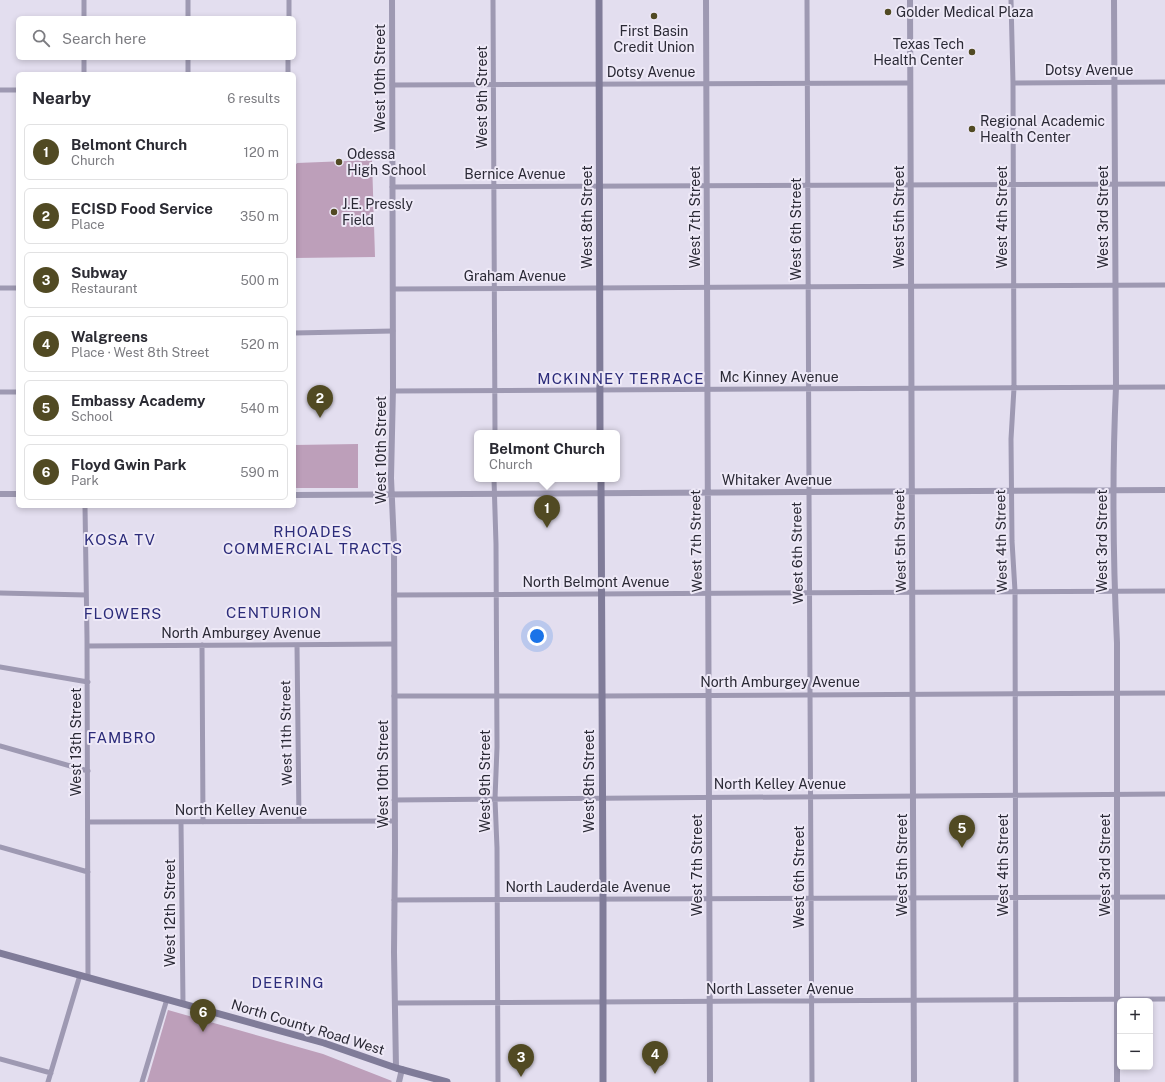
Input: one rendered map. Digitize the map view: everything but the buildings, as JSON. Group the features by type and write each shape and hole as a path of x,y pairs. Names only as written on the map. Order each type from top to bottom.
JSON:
{"main road":[{"name":"West 8th Street","path":"599,0 600,430"},
{"name":"West 8th Street","path":"601,482 603,1082"},
{"name":"North County Road West","path":"0,953 324,1043 447,1082"}],"street":[{"path":"84,0 84,16"},
{"path":"188,0 188,16"},
{"path":"289,0 289,16"},
{"name":"West 10th Street","path":"392,0 394,900 399,1082"},
{"name":"West 9th Street","path":"493,0 495,430"},
{"name":"West 7th Street","path":"706,0 710,1082"},
{"name":"West 6th Street","path":"807,0 812,1082"},
{"name":"West 5th Street","path":"910,0 914,1082"},
{"name":"West 4th Street","path":"1011,0 1014,184 1014,388 1011,439 1012,541 1015,591 1016,1082"},
{"name":"West 3rd Street","path":"1114,0 1116,285 1114,593 1117,643 1117,998"},
{"path":"84,60 84,72"},
{"path":"188,60 188,72"},
{"path":"288,60 288,72"},
{"name":"Dotsy Avenue","path":"1013,83 1165,82"},
{"name":"Dotsy Avenue","path":"392,85 910,83"},
{"path":"0,90 16,90"},
{"name":"Bernice Avenue","path":"392,187 1165,184"},
{"name":"Graham Avenue","path":"392,289 1165,285"},
{"path":"0,288 16,288"},
{"path":"296,333 393,331"},
{"name":"Mc Kinney Avenue","path":"393,391 1165,387"},
{"path":"0,392 16,392"},
{"name":"West 9th Street","path":"494,482 496,594 498,1082"},
{"name":"Whitaker Avenue","path":"296,495 1165,490"},
{"path":"0,494 16,494"},
{"name":"West 13th Street","path":"85,508 88,682 88,977"},
{"name":"North Belmont Avenue","path":"394,595 1015,591 1114,593 1165,592"},
{"path":"0,593 86,595"},
{"name":"West 11th Street","path":"297,644 299,822"},
{"name":"North Amburgey Avenue","path":"87,646 394,644"},
{"path":"202,645 203,822"},
{"path":"0,668 88,682"},
{"name":"North Amburgey Avenue","path":"394,696 1165,693"},
{"path":"0,746 88,771"},
{"name":"North Kelley Avenue","path":"394,800 603,797 1165,794"},
{"name":"North Kelley Avenue","path":"88,822 395,821"},
{"name":"West 12th Street","path":"181,822 183,1004"},
{"path":"0,847 88,872"},
{"name":"North Lauderdale Avenue","path":"394,900 1165,897"},
{"path":"48,1082 80,975"},
{"name":"North Lasseter Avenue","path":"1153,998 1165,998"},
{"path":"142,1082 167,999"},
{"name":"North Lasseter Avenue","path":"396,1003 1117,999"},
{"name":"West 3rd Street","path":"1117,1034 1117,1082"},
{"path":"0,1059 51,1073"}],"shaded area":[{"name":"J.E. Pressly Field","path":"372,160 375,257 296,258 297,163"},
{"path":"358,444 358,488 296,488 296,445"},
{"path":"168,1010 323,1054 392,1081 147,1082"}],"place":[{"name":"Golder Medical Plaza","path":"888,12"},
{"name":"First Basin Credit Union","path":"654,16"},
{"name":"Texas Tech Health Center","path":"972,52"},
{"name":"Regional Academic Health Center","path":"972,129"},
{"name":"Odessa High School","path":"339,162"},
{"name":"J.E. Pressly Field","path":"334,212"},
{"name":"ECISD Food Service","path":"320,418"},
{"name":"Belmont Church","path":"547,528"},
{"name":"Embassy Academy","path":"962,848"},
{"name":"Floyd Gwin Park","path":"203,1032"},
{"name":"Walgreens","path":"655,1074"},
{"name":"Subway","path":"521,1077"}],"district":[{"name":"MCKINNEY TERRACE","path":"621,379"},
{"name":"KOSA TV","path":"120,540"},
{"name":"RHOADES COMMERCIAL TRACTS","path":"313,540"},
{"name":"CENTURION","path":"274,613"},
{"name":"FLOWERS","path":"123,614"},
{"name":"FAMBRO","path":"122,738"},
{"name":"DEERING","path":"288,983"}]}
